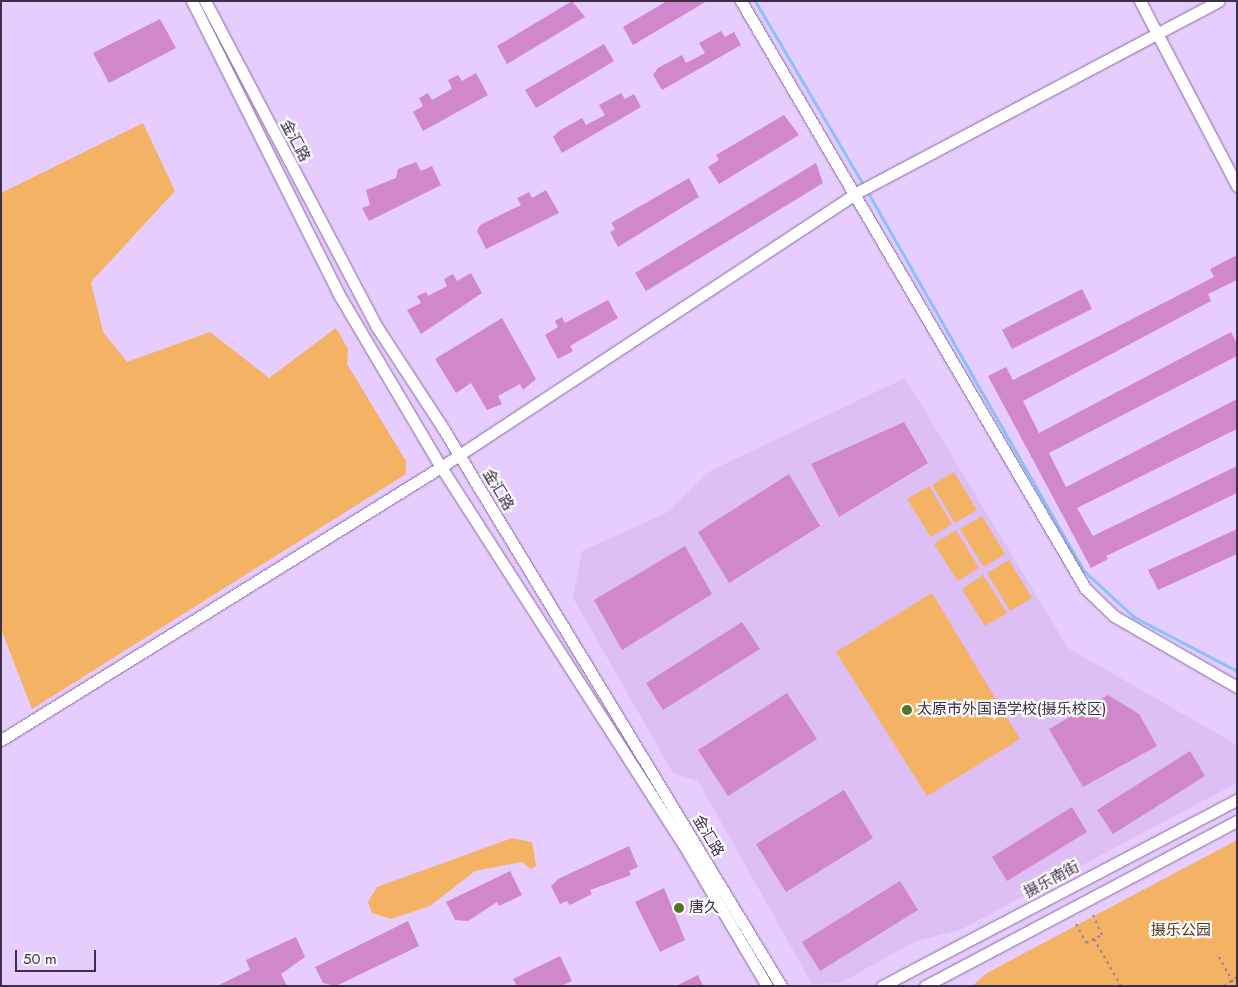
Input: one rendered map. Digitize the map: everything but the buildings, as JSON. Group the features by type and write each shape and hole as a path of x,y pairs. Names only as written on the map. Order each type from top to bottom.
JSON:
{"street":[{"name":"金汇路","path":"192,1 338,293 441,467 689,854 767,986"},
{"name":"金汇路","path":"205,1 377,327 458,454 781,986"},
{"path":"741,1 856,193 1085,588 1114,616 1237,687"},
{"path":"1140,1 1237,186"},
{"path":"1,740 441,467 856,193 1218,1"},
{"name":"摄乐南街","path":"882,986 1237,800"},
{"path":"925,986 1237,821"}],"path":[{"path":"1076,924 1086,943 1094,939 1102,934 1093,915"},
{"path":"1094,939 1121,986"},
{"path":"1219,957 1235,986"},
{"path":"1224,986 1237,977"}],"shaded area":[{"name":"太原市外国语学校(摄乐校区)","path":"905,378 1068,648 1237,745 1237,783 960,930 916,941 840,983 812,984 698,781 673,773 573,598 582,551 666,513 710,471"}],"green space":[{"path":"143,123 175,191 91,282 103,332 127,362 210,332 269,378 336,328 348,349 347,364 406,461 406,474 32,709 1,629 1,193"},
{"path":"954,472 977,510 955,523 932,485"},
{"path":"929,486 952,524 931,537 907,499"},
{"path":"982,516 1005,554 984,567 960,529"},
{"path":"956,530 979,568 958,581 934,544"},
{"path":"1009,560 1032,598 1010,611 987,573"},
{"path":"983,575 1007,613 985,626 962,589"},
{"path":"932,593 1020,739 927,796 836,652"},
{"path":"512,838 532,842 536,866 531,869 522,862 475,871 430,906 391,919 372,913 368,902 377,887"},
{"name":"摄乐公园","path":"1237,840 1237,986 972,986 987,973"}],"waterway":[{"path":"755,1 864,186"},
{"path":"867,191 1083,570 1134,617 1237,671"}],"place":[{"name":"太原市外国语学校(摄乐校区)","path":"907,710"},
{"name":"唐久","path":"679,908"}]}
